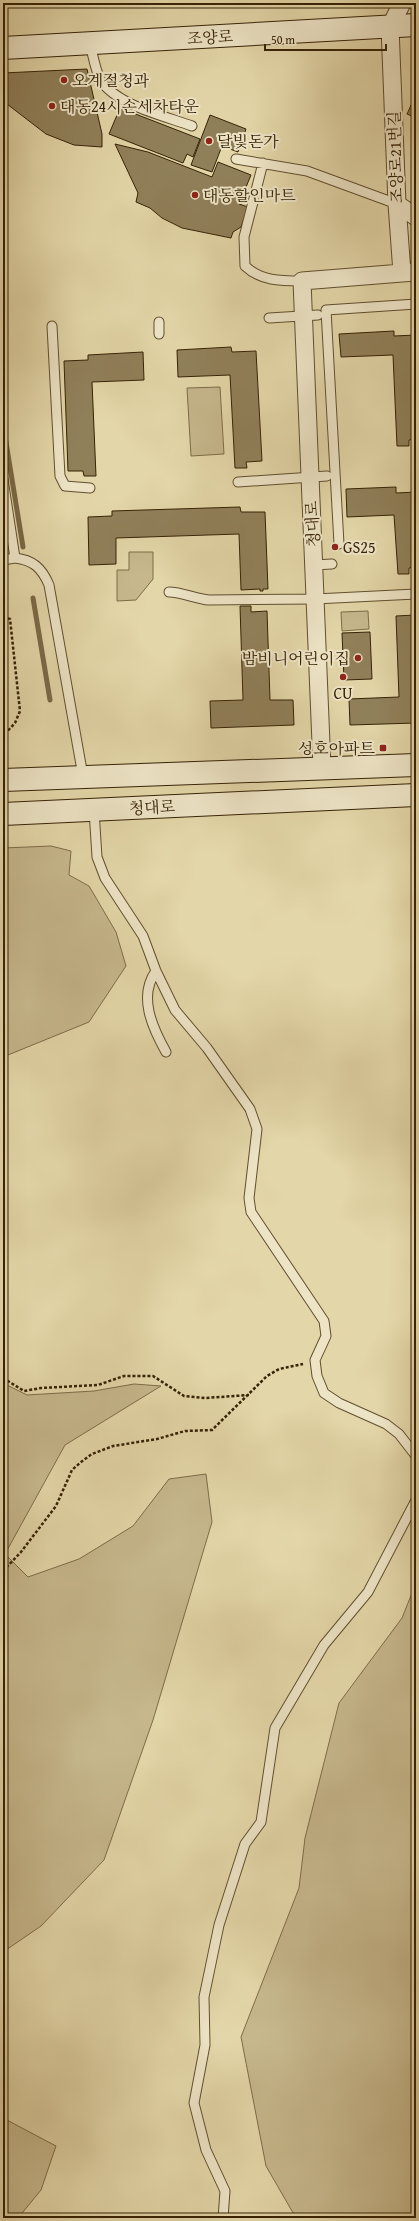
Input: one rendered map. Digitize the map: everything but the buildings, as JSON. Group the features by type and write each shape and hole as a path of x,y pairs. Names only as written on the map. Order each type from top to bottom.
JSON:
{"street":[{"path":"390,27 402,3"},
{"name":"조양로","path":"3,48 416,25"},
{"name":"조양로21번길","path":"390,27 396,204 409,273"},
{"path":"396,204 416,217"},
{"path":"302,280 409,273"},
{"name":"청대로","path":"302,280 310,316 310,477 324,799"},
{"name":"청대로","path":"3,780 416,765"},
{"name":"청대로","path":"3,814 416,795"}],"lane":[{"path":"90,44 100,78 109,91 122,100 192,126"},
{"path":"236,159 306,171 396,204"},
{"path":"263,163 244,237 245,266 254,275 280,281 302,280"},
{"path":"339,544 326,310 416,304"},
{"path":"269,318 310,316"},
{"path":"159,322 159,334"},
{"path":"52,326 60,476 65,486 71,488 90,488"},
{"path":"238,482 327,476"},
{"path":"3,479 15,558"},
{"path":"3,560 15,558 32,562 41,568 49,585 83,776"},
{"path":"314,565 332,564"},
{"path":"169,592 177,592 193,598 210,600 315,599 416,594"},
{"path":"94,810 97,857 105,878 143,936 156,971 175,1010 207,1048 250,1109 257,1129 249,1198 251,1212 324,1321 326,1336 315,1360 317,1376 324,1392 339,1403 386,1424 398,1434 416,1456"},
{"path":"156,971 150,980 146,997 159,1040 166,1052"},
{"path":"223,2218 225,2191 206,2150 194,2103 206,2045 204,1997 219,1925 245,1844 261,1822 275,1728 324,1645 368,1592 416,1500"}],"path":[{"path":"3,617 10,619 20,711 15,723 3,736"},
{"path":"3,1571 21,1552 56,1506 72,1470 92,1454 113,1446 157,1439 184,1431 212,1430 267,1376 279,1369 315,1360"},
{"path":"3,1378 24,1391 41,1388 98,1385 124,1376 153,1376 184,1396 205,1398 248,1395"}],"shaded area":[{"path":"220,387 224,454 191,456 187,388"},
{"path":"129,552 153,552 153,579 136,600 117,601 117,570 129,570"},
{"path":"368,611 369,629 342,631 341,612"},
{"path":"51,846 71,851 69,875 89,886 116,932 126,966 89,1022 3,1057 3,848"},
{"path":"3,1383 27,1395 94,1391 134,1384 161,1386 65,1445 5,1554 28,1577 79,1559 133,1526 169,1479 206,1474 212,1522 153,1720 104,1860 41,1926 3,1952"},
{"path":"416,1583 416,2218 296,2218 266,2166 241,2037 299,1888 305,1838 339,1703 402,1618"},
{"path":"3,2118 56,2146 41,2190 18,2218 3,2218"}],"waterway":[{"path":"3,424 23,547"},
{"path":"33,598 50,700"}],"place":[{"name":"오계절청과","path":"64,80"},
{"name":"대동24시손세차타운","path":"52,106"},
{"name":"달빛돈가","path":"209,141"},
{"name":"대동할인마트","path":"195,195"},
{"name":"GS25","path":"335,547"},
{"name":"밤비니어린이집","path":"358,658"},
{"name":"CU","path":"343,677"},
{"name":"성호아파트","path":"383,748"}]}
